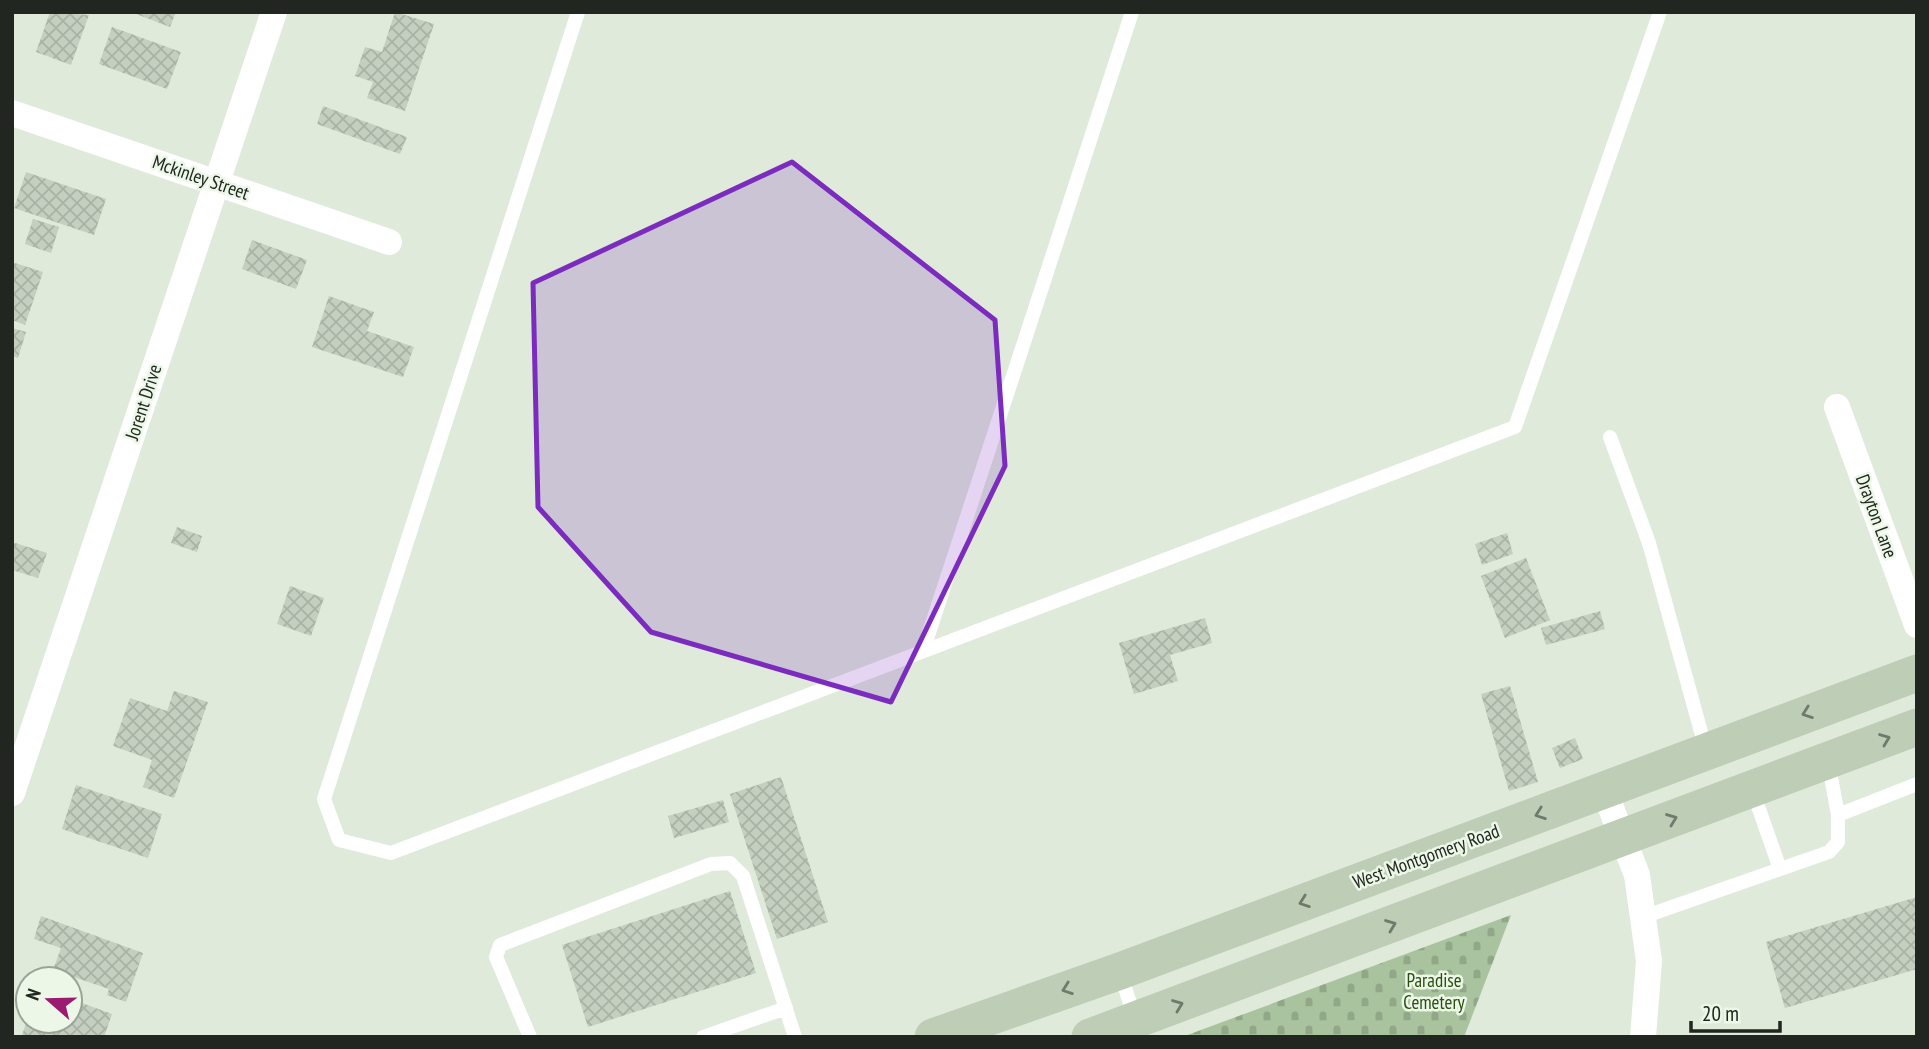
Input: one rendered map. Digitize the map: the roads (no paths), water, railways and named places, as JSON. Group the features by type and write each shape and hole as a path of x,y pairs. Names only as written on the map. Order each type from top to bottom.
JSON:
{"main road":[{"name":"West Montgomery Road","path":"933,1037 1119,971 1917,673"},
{"path":"1090,1037 1137,1029 1623,838 1917,727"}],"street":[{"name":"Jorent Drive","path":"12,793 274,12"},
{"name":"Mckinley Street","path":"12,113 389,242"},
{"name":"Drayton Lane","path":"1838,407 1917,625"},
{"path":"1604,790 1637,876 1650,961 1643,1037"}],"lane":[{"path":"578,12 324,799 339,840 391,853 1515,427 1660,12"},
{"path":"923,652 1132,12"},
{"path":"1610,438 1648,543 1706,750"},
{"path":"1643,917 1829,852 1838,842 1838,815 1828,761"},
{"path":"1838,815 1917,783"},
{"path":"1752,789 1780,869"},
{"path":"530,1037 496,957 500,945 710,864 730,863 743,876 795,1037"},
{"path":"1119,971 1137,1029"},
{"path":"703,1037 786,1008"}],"park label":[{"name":"Paradise Cemetery","path":"1434,991"}]}
